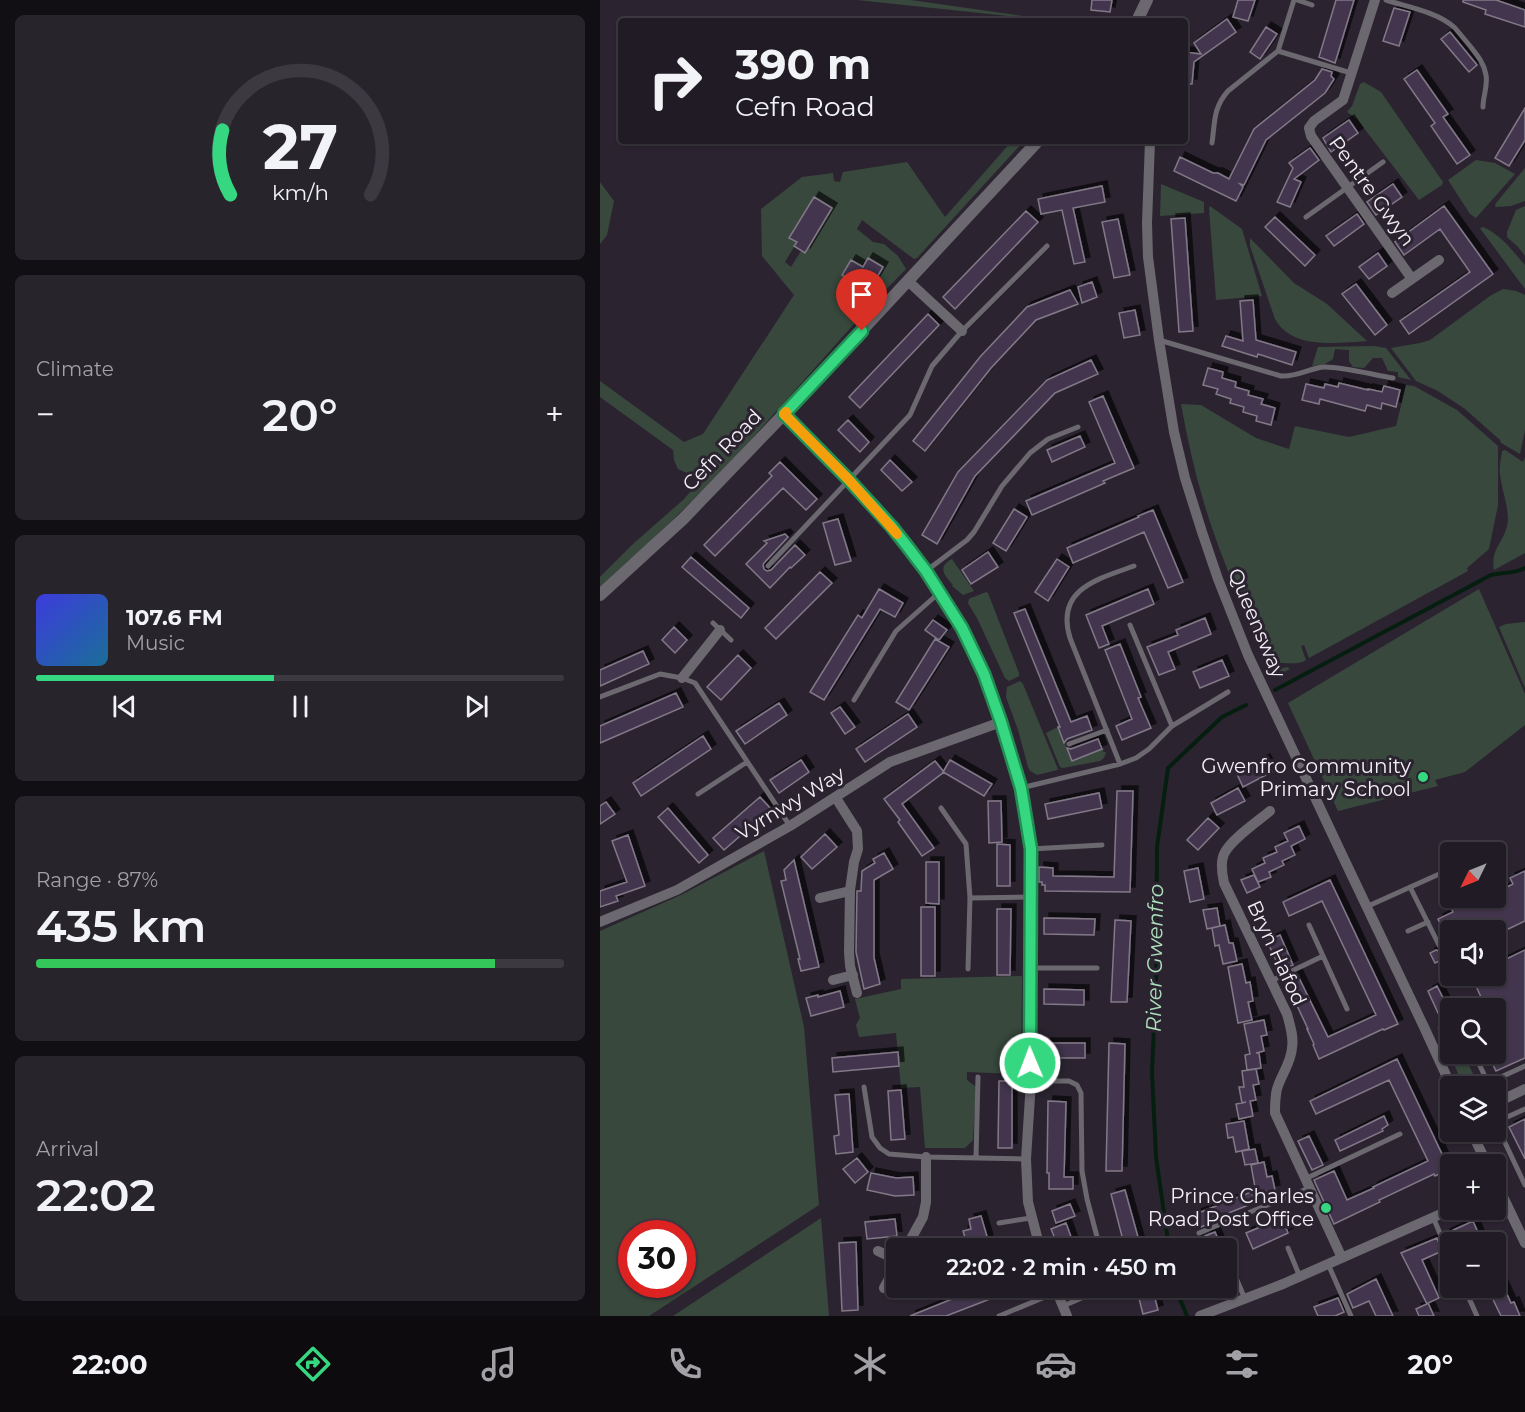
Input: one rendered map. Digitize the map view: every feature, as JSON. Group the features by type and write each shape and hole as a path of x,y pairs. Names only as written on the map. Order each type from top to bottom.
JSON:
{"street":[{"path":"1139,18 1148,0"},
{"name":"Pentre Gwyn","path":"1376,0 1343,100 1314,121 1309,128 1311,136 1412,279"},
{"name":"Cefn Road","path":"600,595 683,519 1035,144"},
{"name":"Queensway","path":"1150,144 1148,257 1174,432 1185,478 1218,579 1255,670 1446,1076"},
{"path":"1392,293 1439,260"},
{"path":"908,280 962,331"},
{"path":"784,414 892,527 926,571 969,641 984,674 1001,722 1021,788 1031,849 1031,1081 1026,1159 1028,1202 1037,1238"},
{"path":"682,678 716,626"},
{"name":"Vyrnwy Way","path":"600,922 677,890 790,826 890,762 1001,722"},
{"path":"836,798 857,831 858,849 850,891 849,952 857,993"},
{"name":"Bryn Hafod","path":"1270,811 1230,845 1224,854 1222,862 1224,883 1287,1014 1293,1047 1290,1060 1277,1089 1275,1113 1342,1258"},
{"path":"820,898 850,891"},
{"path":"833,980 852,975"},
{"path":"1506,1098 1525,1089"},
{"path":"911,1238 923,1216 926,1202 926,1157"},
{"path":"1506,1205 1524,1237"},
{"path":"1200,1316 1300,1277 1440,1215"},
{"path":"878,1251 886,1256"},
{"path":"884,1288 886,1284"}],"lane":[{"path":"1212,144 1216,108 1221,99 1278,51 1295,0 1312,5"},
{"path":"1386,0 1445,20 1454,28 1482,62 1486,74 1483,107"},
{"path":"1278,51 1351,73"},
{"path":"1306,217 1383,162"},
{"path":"768,566 910,416 932,366 962,331 1047,246"},
{"path":"1159,340 1281,376 1332,367 1393,378"},
{"path":"926,571 967,540 981,523 1002,486 1030,453 1048,439 1078,427"},
{"path":"1120,764 1070,638 1066,626 1066,615 1076,595 1093,581 1134,566"},
{"path":"854,700 896,631 940,592"},
{"path":"1130,625 1172,726"},
{"path":"716,626 731,640"},
{"path":"600,697 660,674 695,683 790,826"},
{"path":"1021,788 1136,758 1149,749 1172,726 1228,692"},
{"path":"1069,744 1107,730"},
{"path":"698,794 747,762"},
{"path":"940,808 966,844 970,898 968,969"},
{"path":"1031,849 1102,845"},
{"path":"1366,907 1440,874"},
{"path":"1430,878 1440,880"},
{"path":"1410,886 1440,946"},
{"path":"970,898 1032,897"},
{"path":"1408,931 1428,922"},
{"path":"1309,925 1347,1009"},
{"path":"1271,981 1323,956"},
{"path":"1032,968 1097,968"},
{"path":"1479,1064 1488,1083 1525,1066"},
{"path":"976,1157 978,1077"},
{"path":"1031,1081 1069,1082 1077,1085 1081,1093 1082,1171 1097,1238"},
{"path":"864,1087 872,1137 880,1148 890,1154 1026,1159"},
{"path":"1525,1109 1506,1118 1498,1130 1525,1185"},
{"path":"1199,1233 1307,1183 1400,1134"},
{"path":"999,1223 1031,1218"},
{"path":"1433,1218 1440,1234"},
{"path":"1288,1248 1300,1277"},
{"path":"1328,1264 1351,1316"},
{"path":"1237,1280 1245,1299"},
{"path":"999,1316 1037,1298"},
{"path":"1065,1311 1088,1298"},
{"path":"1469,1298 1477,1316"}],"green space":[{"path":"857,0 911,0 1037,18"},
{"path":"1364,82 1381,92 1443,182 1419,200 1357,119 1347,112 1352,106 1360,84"},
{"path":"1009,144 1021,144 917,258 914,259 862,220 857,229 873,242 884,244 898,256 906,269 709,484 645,547 600,587 600,577 634,543 683,500 699,482 678,469 673,450 600,397 600,381 684,442 703,434 794,295 762,256 761,209 802,177 833,173 834,181 840,182 843,172 907,162 945,217","holes":["814,197 832,208 805,252 801,251 791,267 785,262 797,242 789,237","869,259 883,267 869,291 842,275 851,260 863,267"]},
{"path":"1476,160 1495,163 1515,174 1476,218 1470,214 1448,180"},
{"path":"1525,168 1525,201 1511,206 1496,207 1496,203"},
{"path":"600,182 614,201 607,235 600,244"},
{"path":"1161,184 1204,202 1204,213 1160,216"},
{"path":"1210,206 1242,229 1262,296 1216,300"},
{"path":"1525,206 1525,256 1507,237 1507,232 1516,210"},
{"path":"1483,227 1511,248 1525,265 1525,289 1480,228"},
{"path":"1250,238 1294,283 1327,304 1367,341 1316,342 1292,336 1283,329 1275,319 1250,246"},
{"path":"1503,289 1525,295 1525,430 1520,454 1501,443 1465,409 1438,391 1416,381 1391,348 1430,340"},
{"path":"1374,346 1386,348 1411,380 1398,377 1398,372 1388,371 1382,358 1373,358 1364,368 1353,367 1349,361 1349,350 1335,349 1333,359 1325,364 1312,366 1318,347"},
{"path":"1406,385 1414,386 1457,410 1498,446 1498,505 1489,549 1467,568 1468,571 1309,658 1304,645 1301,646 1306,660 1273,665 1276,670 1287,667 1290,669 1272,678 1211,525 1200,491 1181,404 1201,405 1256,438 1289,449 1295,426 1349,437 1396,426"},
{"path":"1505,450 1523,462 1525,457 1525,553 1494,570 1494,557 1508,521 1500,471 1502,451"},
{"path":"952,559 974,591 963,595 952,586 943,568"},
{"path":"1479,589 1525,694 1525,725 1465,772 1435,780 1438,786 1338,811 1288,703"},
{"path":"986,592 1019,673 1019,676 1009,681 1005,678 968,603 969,599"},
{"path":"1525,622 1525,688 1499,627"},
{"path":"1020,681 1057,770 1037,775 1028,767 1006,697 1007,687"},
{"path":"1058,727 1072,761 1104,748 1103,752 1106,752 1104,758 1100,761 1060,767 1046,733"},
{"path":"764,851 804,1027 819,1205 696,1285 696,1220 618,1220 618,1298 677,1298 649,1316 600,1316 600,931 681,895"},
{"path":"1022,976 1021,1074 967,1072 967,1080 976,1087 973,1140 965,1148 925,1148 920,1087 901,1088 896,1033 859,1037 856,1025 860,1018 855,999 901,989 901,979"},
{"path":"1454,1064 1468,1064 1474,1076 1459,1076"},
{"path":"821,1218 829,1316 673,1316"}],"building":[{"path":"1092,0 1112,0 1110,12 1091,10"},
{"path":"1238,0 1255,0 1248,21 1233,17"},
{"path":"1336,0 1354,0 1335,63 1319,57"},
{"path":"1463,0 1496,0 1525,10 1525,27 1485,14 1486,10 1463,2"},
{"path":"1394,8 1410,12 1399,46 1383,41"},
{"path":"1227,19 1236,32 1194,62 1192,84 1188,84 1188,52 1201,54 1194,43"},
{"path":"1266,27 1277,34 1260,59 1250,52"},
{"path":"1450,32 1477,65 1469,72 1441,39"},
{"path":"1322,69 1332,72 1331,76 1334,79 1325,93 1266,140 1244,185 1240,184 1243,187 1236,201 1174,171 1180,157 1229,179 1254,129 1315,80"},
{"path":"1417,70 1448,114 1443,117 1470,155 1457,164 1431,126 1435,123 1404,79"},
{"path":"1525,108 1525,140 1509,166 1495,158"},
{"path":"1349,120 1358,133 1331,152 1323,138"},
{"path":"1310,148 1319,160 1294,179 1301,182 1290,207 1277,202 1293,168 1289,163"},
{"path":"1393,184 1402,197 1376,215 1367,202"},
{"path":"1102,186 1105,202 1073,208 1085,262 1074,264 1062,210 1041,214 1038,199"},
{"path":"814,197 832,208 805,253 794,246 797,242 789,238"},
{"path":"1444,206 1493,274 1409,334 1400,321 1470,272 1440,229 1404,255 1395,242"},
{"path":"1026,211 1038,222 955,309 943,297"},
{"path":"1357,214 1364,224 1334,246 1326,236"},
{"path":"1275,217 1315,255 1305,266 1265,227"},
{"path":"1185,218 1193,331 1179,332 1171,219"},
{"path":"1118,219 1130,275 1114,278 1102,222"},
{"path":"1378,253 1387,266 1369,279 1359,267"},
{"path":"868,258 883,267 869,291 842,275 851,260 863,267"},
{"path":"1092,282 1097,297 1082,303 1078,287"},
{"path":"1356,284 1387,325 1375,335 1342,294"},
{"path":"1070,290 1078,304 1036,320 991,368 925,451 913,441 980,357 1027,307"},
{"path":"1253,300 1256,340 1296,352 1292,365 1222,346 1226,336 1243,341 1240,301"},
{"path":"1135,310 1140,335 1124,338 1119,313"},
{"path":"928,314 939,325 860,408 849,397"},
{"path":"1091,360 1098,374 1055,393 975,476 937,544 922,535 958,472 1047,380"},
{"path":"1208,368 1223,372 1222,378 1236,382 1235,387 1249,391 1248,395 1263,399 1261,404 1275,408 1271,425 1256,421 1257,416 1243,412 1244,407 1230,403 1231,399 1216,394 1218,389 1203,385"},
{"path":"1339,383 1382,392 1384,386 1400,390 1396,407 1382,403 1381,409 1367,405 1365,411 1320,399 1319,404 1302,400 1306,384 1324,388 1325,384 1338,387"},
{"path":"1103,396 1134,468 1032,515 1026,501 1115,463 1089,402"},
{"path":"848,420 869,442 860,452 838,430"},
{"path":"1080,436 1085,447 1052,462 1047,450"},
{"path":"890,460 912,482 902,491 881,470"},
{"path":"780,462 817,499 806,510 783,488 715,556 704,545 772,476 769,473"},
{"path":"1014,509 1027,517 1006,551 993,543"},
{"path":"1153,510 1183,582 1168,588 1144,532 1073,563 1067,548"},
{"path":"838,519 851,561 835,565 823,523"},
{"path":"785,534 788,537 764,563 764,569 771,570 795,545 805,555 770,588 746,564 767,543 764,541"},
{"path":"988,552 998,567 971,584 962,570"},
{"path":"691,557 749,608 741,618 682,567"},
{"path":"1057,559 1069,567 1048,601 1035,592"},
{"path":"820,572 832,583 776,639 765,628"},
{"path":"879,589 903,603 895,617 880,609 824,700 810,692 858,615 862,618"},
{"path":"1148,589 1154,604 1102,626 1109,644 1099,648 1086,615"},
{"path":"1025,609 1071,722 1087,716 1092,730 1067,739 1064,743 1058,727 1060,727 1014,613"},
{"path":"1205,618 1211,634 1168,652 1175,669 1159,675 1147,647 1178,635 1176,630"},
{"path":"933,620 947,630 939,640 925,630"},
{"path":"674,627 687,640 675,653 662,640"},
{"path":"935,639 949,647 909,710 896,702"},
{"path":"1120,644 1141,697 1138,698 1151,728 1122,740 1116,726 1132,719 1105,650"},
{"path":"643,651 649,664 600,686 600,670"},
{"path":"738,655 751,668 721,700 707,687"},
{"path":"1222,660 1229,676 1200,688 1193,672"},
{"path":"676,693 683,707 600,743 600,726"},
{"path":"779,703 787,715 745,744 736,731"},
{"path":"840,707 855,727 845,734 831,713"},
{"path":"908,714 917,727 865,762 856,749"},
{"path":"703,736 711,749 641,796 633,783"},
{"path":"1098,739 1102,749 1072,761 1067,748 1071,749"},
{"path":"1265,759 1272,772 1243,787 1237,774"},
{"path":"801,760 809,772 779,793 770,780"},
{"path":"950,760 992,784 984,796 943,772"},
{"path":"935,761 944,772 902,804 934,848 922,856 884,799"},
{"path":"1238,788 1245,801 1217,815 1211,803"},
{"path":"1117,791 1133,791 1130,892 1045,891 1045,885 1039,882 1039,867 1053,868 1053,876 1114,877"},
{"path":"1099,793 1102,808 1048,819 1045,804"},
{"path":"760,797 771,809 724,850 713,838"},
{"path":"988,801 1001,801 1002,842 989,843"},
{"path":"606,802 615,814 600,824 600,806"},
{"path":"668,808 708,855 699,863 658,817"},
{"path":"1208,818 1219,828 1198,850 1187,840"},
{"path":"1299,826 1305,839 1291,846 1295,855 1282,861 1284,865 1269,872 1271,877 1258,882 1252,869 1265,863 1263,858 1277,852 1275,847 1288,841 1284,833"},
{"path":"825,834 837,847 812,869 801,857"},
{"path":"628,835 645,886 616,896 618,901 600,907 600,891 627,882 612,841"},
{"path":"997,844 1010,845 1010,886 997,886"},
{"path":"884,853 893,869 874,880 874,958 880,984 864,989 856,952 857,891 861,891 862,871 875,863 873,859"},
{"path":"794,860 819,967 801,971 781,881 786,880 784,870"},
{"path":"926,862 939,862 939,904 926,903"},
{"path":"1198,868 1204,899 1190,902 1184,871"},
{"path":"1525,871 1525,921 1506,930 1506,920 1440,920 1440,923 1438,919 1453,912 1451,908 1506,908 1506,888 1513,884 1510,878"},
{"path":"1254,875 1260,887 1247,893 1241,880"},
{"path":"1330,880 1398,1024 1319,1059 1285,980 1297,974 1328,1037 1376,1015 1322,901 1289,916 1283,902"},
{"path":"921,907 935,907 935,976 921,976"},
{"path":"1217,908 1220,926 1207,929 1203,910"},
{"path":"997,909 1011,909 1010,975 997,975"},
{"path":"1044,918 1095,919 1094,935 1044,934"},
{"path":"1115,920 1131,921 1127,1002 1111,1002"},
{"path":"1225,925 1229,943 1233,943 1237,961 1223,964 1219,945 1215,946 1212,928"},
{"path":"1280,935 1293,965 1281,971 1267,941"},
{"path":"1436,950 1440,951 1440,961 1435,963 1430,953"},
{"path":"1525,950 1525,1058 1496,1071 1492,1064 1506,1064 1506,998 1481,998 1476,986 1506,986 1506,959"},
{"path":"1242,964 1246,983 1250,982 1253,1001 1248,1002 1252,1020 1238,1023 1228,967"},
{"path":"1437,986 1443,998 1440,998 1440,1012 1438,1013 1428,991"},
{"path":"1044,989 1084,990 1084,1005 1044,1004"},
{"path":"840,991 844,1007 811,1016 806,998"},
{"path":"1264,1020 1267,1035 1261,1036 1264,1051 1256,1053 1259,1053 1261,1068 1247,1070 1245,1055 1250,1054 1244,1024"},
{"path":"1046,1043 1085,1043 1085,1058 1045,1058"},
{"path":"1109,1043 1125,1044 1122,1171 1106,1171"},
{"path":"898,1052 899,1066 833,1072 832,1058"},
{"path":"1397,1059 1442,1154 1440,1154 1440,1174 1435,1176 1434,1174 1379,1200 1380,1202 1334,1224 1314,1180 1334,1171 1347,1200 1428,1161 1389,1080 1316,1114 1310,1101"},
{"path":"1256,1069 1259,1084 1253,1085 1256,1100 1250,1101 1253,1116 1239,1119 1236,1104 1242,1103 1239,1087 1244,1087 1242,1071"},
{"path":"999,1081 1012,1081 1012,1148 998,1148"},
{"path":"901,1090 905,1139 891,1140 888,1091"},
{"path":"849,1094 853,1152 836,1154 834,1136 839,1135 835,1095"},
{"path":"1048,1101 1066,1102 1064,1177 1073,1177 1073,1189 1049,1189 1049,1173 1047,1173"},
{"path":"1384,1116 1388,1125 1382,1129 1383,1131 1340,1151 1335,1140"},
{"path":"1525,1119 1525,1159 1509,1127"},
{"path":"1244,1121 1249,1149 1236,1152 1233,1137 1228,1138 1226,1124"},
{"path":"1309,1136 1323,1165 1312,1170 1298,1141"},
{"path":"1255,1149 1258,1163 1245,1165 1242,1151"},
{"path":"857,1158 868,1172 855,1183 843,1169"},
{"path":"1264,1162 1267,1177 1272,1176 1275,1190 1256,1193 1251,1165"},
{"path":"871,1173 896,1178 913,1177 914,1195 895,1196 867,1190"},
{"path":"1125,1190 1138,1238 1122,1238 1111,1194"},
{"path":"1251,1192 1256,1202 1211,1220 1211,1223 1201,1227 1196,1214"},
{"path":"1070,1204 1075,1216 1056,1223 1052,1211"},
{"path":"981,1216 987,1238 965,1238 963,1231 971,1229 969,1219"},
{"path":"1282,1218 1288,1233 1253,1249 1246,1233"},
{"path":"895,1219 897,1236 867,1239 865,1222"},
{"path":"1473,1221 1478,1232 1449,1232"},
{"path":"1066,1223 1071,1238 1055,1238 1051,1229"},
{"path":"1215,1232 1218,1238 1206,1238 1205,1236"},
{"path":"1437,1238 1440,1252 1422,1260 1439,1298 1428,1303 1434,1316 1419,1316 1416,1309 1427,1304 1401,1253"},
{"path":"856,1242 858,1310 842,1311 839,1243"},
{"path":"1376,1279 1393,1316 1376,1316 1369,1301 1353,1308 1347,1294"},
{"path":"1506,1292 1511,1303 1514,1302 1520,1316 1501,1316 1492,1298 1506,1298"},
{"path":"955,1298 990,1299 946,1316 910,1316"},
{"path":"1139,1298 1155,1298 1158,1310 1143,1314"},
{"path":"1338,1298 1344,1312 1335,1316 1318,1316 1314,1307"}],"waterway":[{"name":"River Gwenfro","path":"1275,690 1491,575 1525,568"},
{"name":"River Gwenfro","path":"1168,1238 1156,1157 1152,1072 1156,982 1157,847 1168,768 1222,717 1246,705"},
{"name":"River Gwenfro","path":"1180,1298 1187,1316"}],"slow traffic":[{"path":"786,412 784,414 849,480 897,534"}],"place":[{"name":"Gwenfro Community Primary School","path":"1423,777"},
{"name":"Prince Charles Road Post Office","path":"1326,1208"}],"route":[{"path":"862,331 784,414 849,480 907,546 926,571 962,628 984,674 1021,788 1031,849 1030,1063"}]}
